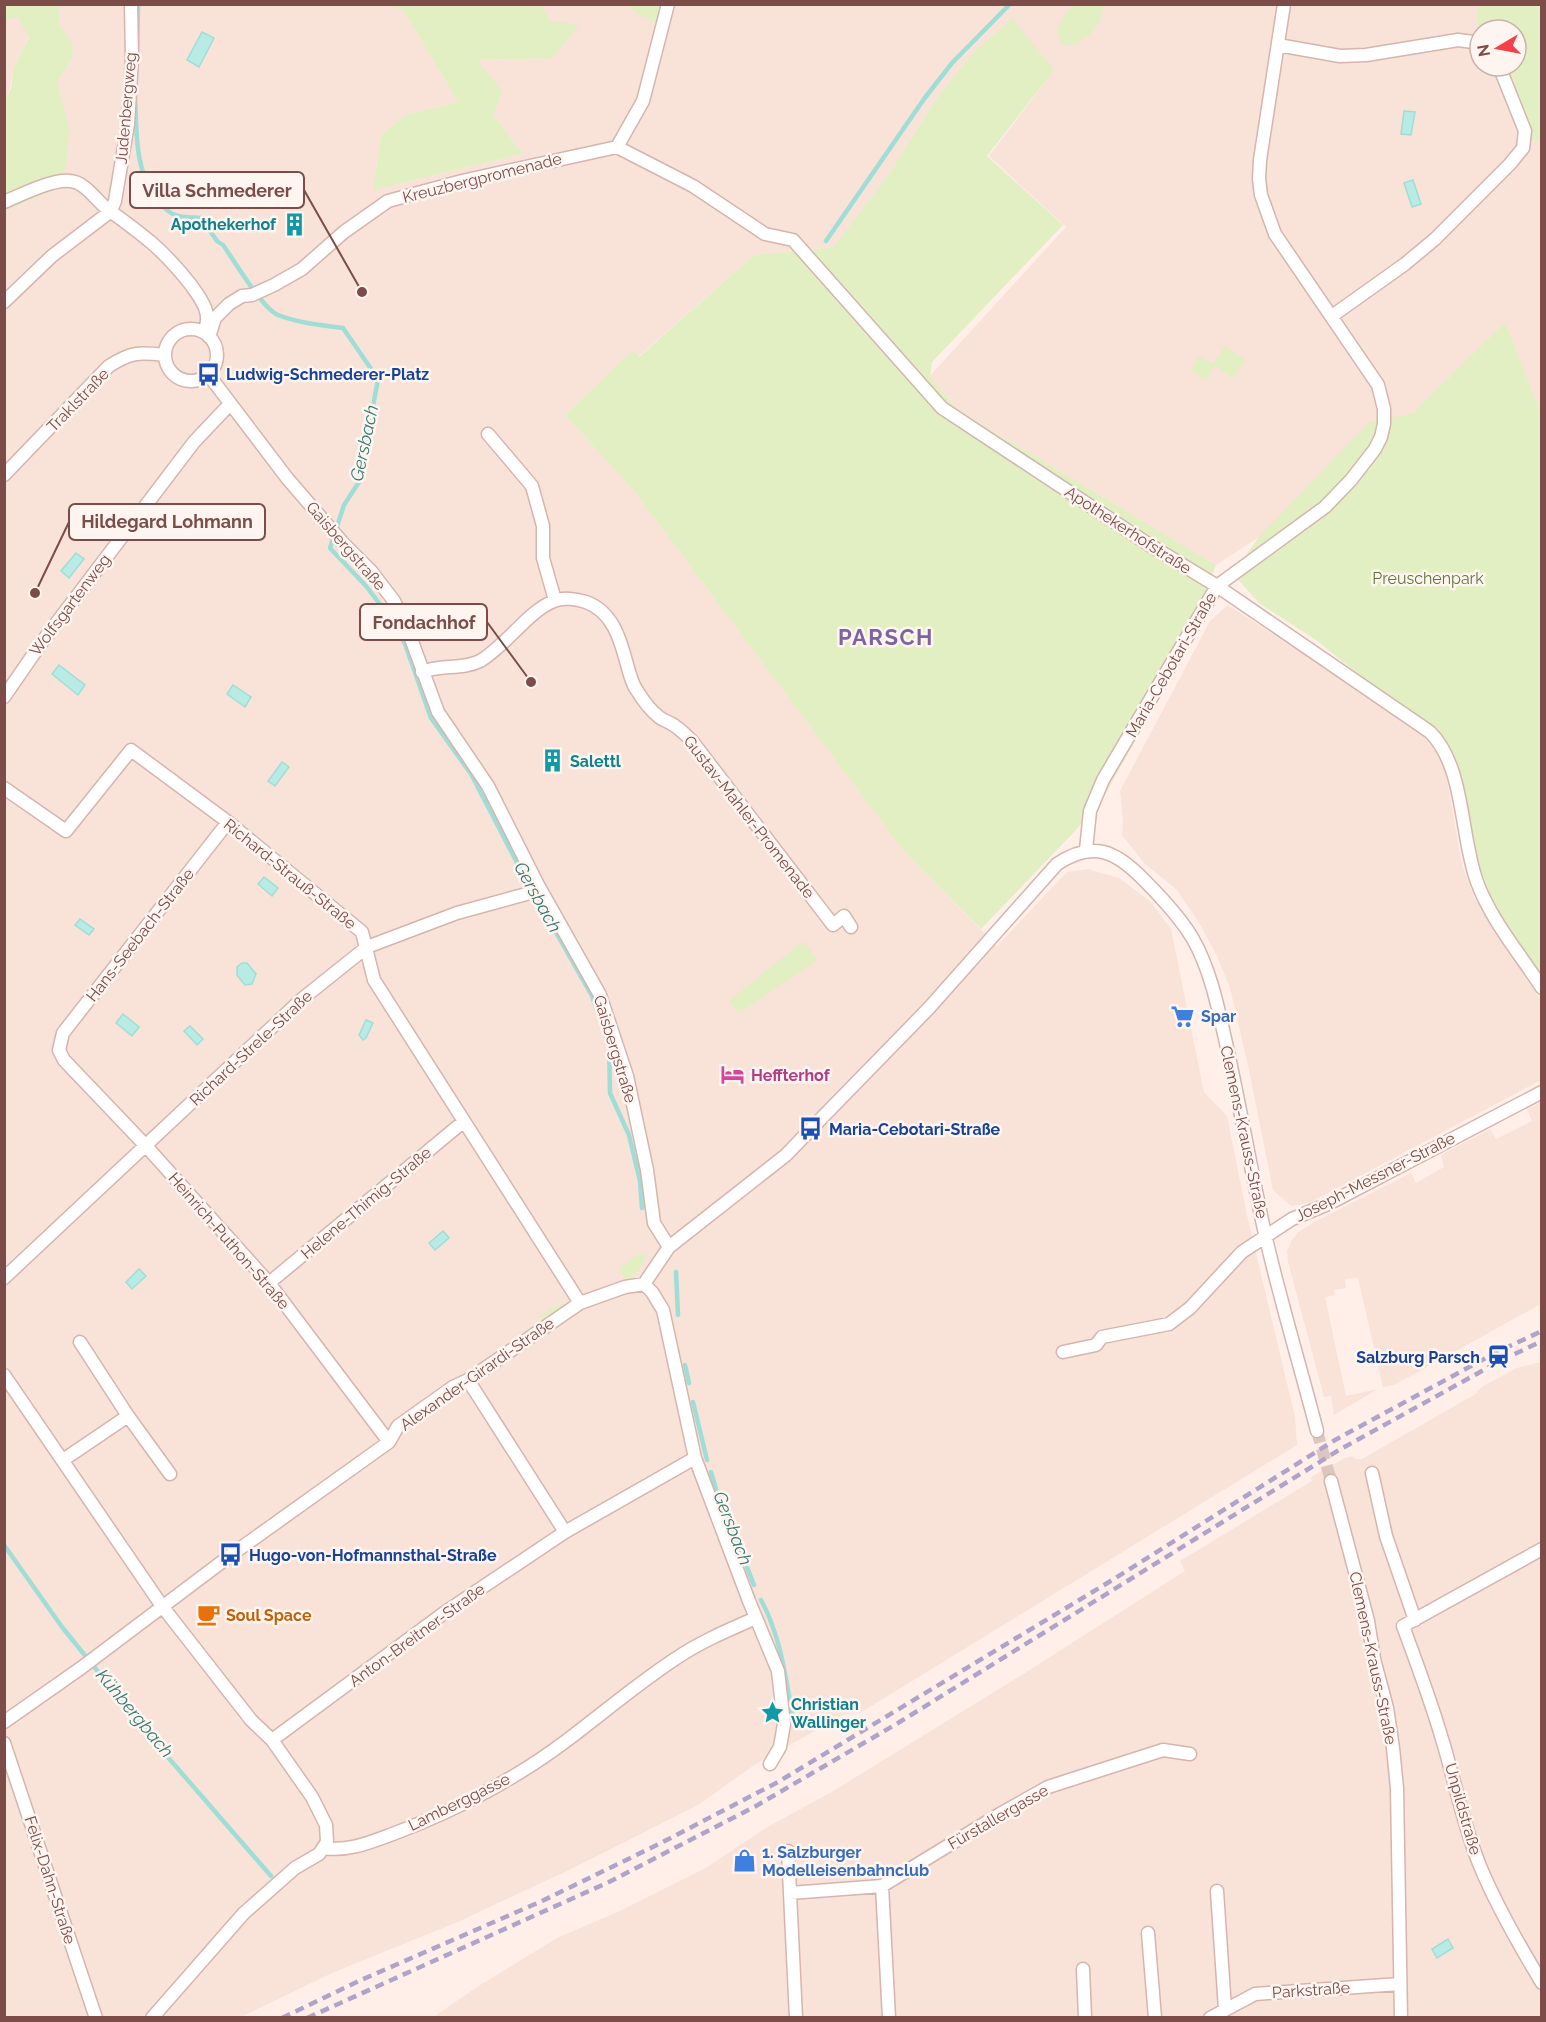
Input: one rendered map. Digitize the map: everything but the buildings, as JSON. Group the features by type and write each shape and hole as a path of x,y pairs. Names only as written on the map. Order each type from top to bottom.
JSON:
{"street":[{"name":"Judenbergweg","path":"111,211 115,201 127,135 132,58 131,4"},
{"path":"617,147 643,102 668,4"},
{"name":"Maria-Cebotari-Straße","path":"1086,850 1090,811 1103,780 1217,586 1325,507 1360,469 1381,437 1384,409 1378,385 1275,234 1261,195 1260,160 1284,4"},
{"path":"1278,45 1340,56 1366,56 1458,40 1468,41"},
{"path":"1332,316 1405,264 1435,239 1523,148 1525,130 1504,78"},
{"name":"Kreuzbergpromenade","path":"206,334 215,318 242,296 257,293 302,269 344,232 388,201 462,180 617,147"},
{"name":"Apothekerhofstraße","path":"617,147 693,186 765,234 793,240 942,408 1148,544 1217,586 1430,732 1441,742 1453,771 1471,860 1478,883 1502,927 1542,988"},
{"path":"4,202 58,181 72,181 79,184 162,250 204,304 207,313 206,334 217,351 216,360 208,374 193,381 176,377 170,371 164,355 169,340 188,329 206,334"},
{"path":"4,302 52,256 111,211"},
{"name":"Traklstraße","path":"4,475 109,366 124,357 140,352 164,355"},
{"name":"Gaisbergstraße","path":"208,374 287,478 331,530 371,571 394,601 406,625 438,712 488,786 541,890 600,995 627,1077 640,1136 654,1223 669,1247"},
{"name":"Wolfsgartenweg","path":"4,697 42,642 194,442 230,404"},
{"path":"422,672 431,668 461,666 479,661 515,633 533,614 555,600 543,558 543,526 532,486 488,434"},
{"name":"Gustav-Mahler-Promenade","path":"555,600 577,599 592,604 604,613 615,628 634,687 650,708 659,717 675,725 692,741 833,925 844,916 851,927"},
{"name":"Richard-Strauß-Straße","path":"4,788 66,831 131,750 228,822 362,932 374,980 580,1303"},
{"name":"Hans-Seebach-Straße","path":"59,1050 63,1033 228,822"},
{"path":"770,1764 780,1747 784,1724 782,1691 775,1662 695,1458 663,1310 644,1284 669,1247 786,1155 929,1008 1058,864 1072,854 1086,850"},
{"name":"Clemens-Krauss-Straße","path":"1086,850 1110,853 1130,866 1178,916 1199,952 1213,990 1266,1235 1317,1431"},
{"name":"Richard-Strele-Straße","path":"4,1278 302,999 367,947 457,913 541,890"},
{"name":"Heinrich-Puthon-Straße","path":"59,1050 64,1060 146,1146 269,1283 389,1442"},
{"name":"Joseph-Messner-Straße","path":"1063,1352 1096,1345 1102,1337 1169,1324 1190,1308 1232,1261 1266,1235 1292,1219 1355,1190 1542,1092"},
{"name":"Helene-Thimig-Straße","path":"269,1283 463,1122"},
{"name":"Alexander-Girardi-Straße","path":"4,1722 389,1442 398,1426 453,1387 468,1380 580,1303 625,1287 644,1284"},
{"path":"80,1342 128,1416 170,1474"},
{"path":"4,1375 162,1606 251,1720 272,1740 320,1811 328,1835 324,1848 319,1854 295,1868 244,1913 152,2018"},
{"path":"468,1380 565,1532"},
{"path":"63,1460 128,1416"},
{"name":"Anton-Breitner-Straße","path":"272,1740 444,1613 565,1532 695,1458"},
{"path":"1372,1473 1386,1536 1415,1620 1542,1549"},
{"name":"Clemens-Krauss-Straße","path":"1331,1481 1368,1621 1374,1659 1387,1708 1393,1748 1397,1788 1401,2018"},
{"name":"Lamberggasse","path":"324,1848 340,1850 361,1845 426,1821 516,1774 564,1742 675,1659 718,1634 756,1618"},
{"name":"Unpildstraße","path":"1415,1620 1403,1626 1431,1703 1468,1832 1492,1896 1515,1940 1542,1983"},
{"name":"Felix-Dahn-Straße","path":"4,1743 96,2018"},
{"name":"Fürstallergasse","path":"790,1893 882,1886 999,1814 1048,1787 1163,1750 1190,1754"},
{"path":"788,1851 796,2018"},
{"path":"882,1886 889,2018"},
{"path":"1216,1891 1225,2009"},
{"path":"1148,1933 1155,2018"},
{"path":"1083,1969 1085,2018"},
{"name":"Parkstraße","path":"1210,2018 1255,1994 1400,1984"}],"shaded area":[{"path":"390,4 404,11 458,102 405,115 381,135 373,190 523,154 493,115 477,60 552,58 551,21 541,5 628,5 636,13 663,7 661,4 1478,5 1478,18 1468,18 1468,78 1498,78 1509,100 1522,141 1541,142 1541,413 1505,322 1413,413 1369,423 1301,510 1216,565 957,409 930,376 1066,227 989,156 1054,70 971,55 934,102 889,174 833,247 754,255 638,357 634,351 565,415 634,491 905,853 997,946 1067,872 1088,869 1119,878 1150,901 1171,929 1204,1092 1227,1116 1247,1215 1295,1417 1297,1445 860,1713 845,1714 757,1763 698,1805 569,1870 460,1921 332,1973 241,2017 5,2018 4,211 51,192 62,102 57,82 73,57 72,42 59,24 59,5"},
{"path":"17,17 29,36 13,69 10,89 5,99 5,20"},
{"path":"1228,605 1417,728 1437,751 1446,773 1462,865 1474,897 1541,1001 1541,1080 1309,1203 1291,1206 1273,1190 1230,988 1217,956 1201,926 1177,890 1144,863 1122,835 1120,791 1210,621"},
{"path":"1541,1102 1541,1304 1394,1385 1383,1387 1358,1278 1345,1279 1346,1288 1334,1290 1335,1295 1325,1297 1346,1396 1378,1389 1334,1415 1331,1396 1324,1397 1288,1262 1287,1251 1291,1242 1298,1232 1316,1221 1411,1173 1416,1183 1444,1167 1441,1155 1490,1129 1496,1139 1532,1121 1527,1110"},
{"path":"1541,1362 1541,2017 432,2018 477,1987 557,1938 622,1910 704,1869 766,1828 835,1790 1185,1571 1180,1561 1312,1481 1311,1477 1345,1458 1352,1456 1362,1459 1474,1395 1483,1386 1517,1368"}],"green space":[{"path":"5,5 59,5 59,24 72,42 73,57 57,82 69,128 66,168 51,192 5,211 5,99 11,89 13,69 29,37 17,17 5,20"},
{"path":"390,5 541,5 551,21 579,25 552,58 477,60 502,91 493,115 523,154 373,190 381,135 405,115 458,102 404,11"},
{"path":"628,5 661,5 663,7 656,23 636,13"},
{"path":"1072,5 1103,5 1100,20 1091,33 1078,43 1063,46 1058,28"},
{"path":"1478,5 1541,5 1541,142 1522,141 1509,100 1498,78 1528,78 1528,18 1478,18"},
{"path":"1012,18 1054,70 987,156 1063,225 932,362 930,376 957,409 1216,565 1167,684 1107,791 1076,830 981,929 905,853 634,491 565,415 633,350 639,357 754,255 833,247 889,174 934,102 971,55"},
{"name":"Preuschenpark","path":"1505,322 1541,413 1541,974 1502,927 1430,732 1316,640 1259,603 1233,574 1258,538 1369,422 1413,413"},
{"path":"1225,346 1245,360 1232,378 1215,366 1206,380 1191,370 1199,356 1213,364"},
{"path":"803,941 818,960 739,1013 729,1001"},
{"path":"640,1253 647,1256 636,1274 628,1280 625,1279 619,1268"},
{"path":"564,1302 553,1316 545,1319 537,1317"}],"water":[{"path":"202,32 214,38 199,67 187,60"},
{"path":"1404,111 1415,112 1411,135 1401,134"},
{"path":"1413,180 1421,204 1412,207 1404,183"},
{"path":"76,553 84,559 69,578 61,571"},
{"path":"59,665 85,685 78,695 52,674"},
{"path":"233,685 251,697 245,707 227,694"},
{"path":"282,762 289,767 275,786 268,781"},
{"path":"264,877 278,888 272,896 258,884"},
{"path":"80,919 94,929 89,935 75,925"},
{"path":"242,963 247,963 256,974 252,984 245,985 237,975 237,967"},
{"path":"123,1014 139,1027 132,1036 116,1023"},
{"path":"366,1020 373,1023 363,1040 359,1035"},
{"path":"190,1026 203,1039 197,1045 184,1031"},
{"path":"443,1231 449,1238 435,1250 429,1243"},
{"path":"139,1269 146,1276 132,1289 126,1282"},
{"path":"1448,1939 1453,1948 1437,1958 1432,1949"}],"waterway":[{"name":"Gersbach","path":"137,62 138,4"},
{"path":"826,241 924,99 952,63 1010,4"},
{"name":"Gersbach","path":"135,97 140,163 150,188 161,204 175,215 201,218 271,311 294,320 343,328 378,379 359,482 344,505 330,548 366,586 389,616 405,644 431,718 471,774 524,876 592,996 609,1044 610,1093 629,1135 640,1181 642,1208"},
{"name":"Gersbach","path":"676,1272 678,1315"},
{"name":"Gersbach","path":"685,1365 689,1383"},
{"name":"Gersbach","path":"693,1402 707,1460"},
{"name":"Gersbach","path":"711,1472 754,1585"},
{"name":"Kühbergbach","path":"4,1545 62,1627 159,1747 271,1876"},
{"name":"Gersbach","path":"761,1600 777,1641 792,1712"}],"tunnel":[{"path":"1317,1431 1331,1481"}],"railway":[{"path":"282,2018 361,1980 542,1901 778,1782 1109,1582 1335,1440 1495,1353 1542,1331"},
{"path":"307,2018 609,1882 756,1806 898,1723 1339,1450 1500,1361 1542,1341"}],"place":[{"name":"Apothekerhof","path":"294,224"},
{"name":"Villa Schmederer","path":"362,292"},
{"name":"Ludwig-Schmederer-Platz","path":"208,374"},
{"name":"Hildegard Lohmann","path":"35,593"},
{"name":"Fondachhof","path":"531,682"},
{"name":"Salettl","path":"552,761"},
{"name":"Spar","path":"1183,1016"},
{"name":"Heffterhof","path":"733,1075"},
{"name":"Maria-Cebotari-Straße","path":"811,1129"},
{"name":"Salzburg Parsch","path":"1498,1357"},
{"name":"Hugo-von-Hofmannsthal-Straße","path":"231,1555"},
{"name":"Soul Space","path":"208,1615"},
{"name":"Christian Wallinger","path":"773,1713"},
{"name":"1. Salzburger Modelleisenbahnclub","path":"744,1861"}],"district":[{"name":"PARSCH","path":"886,637"}]}
